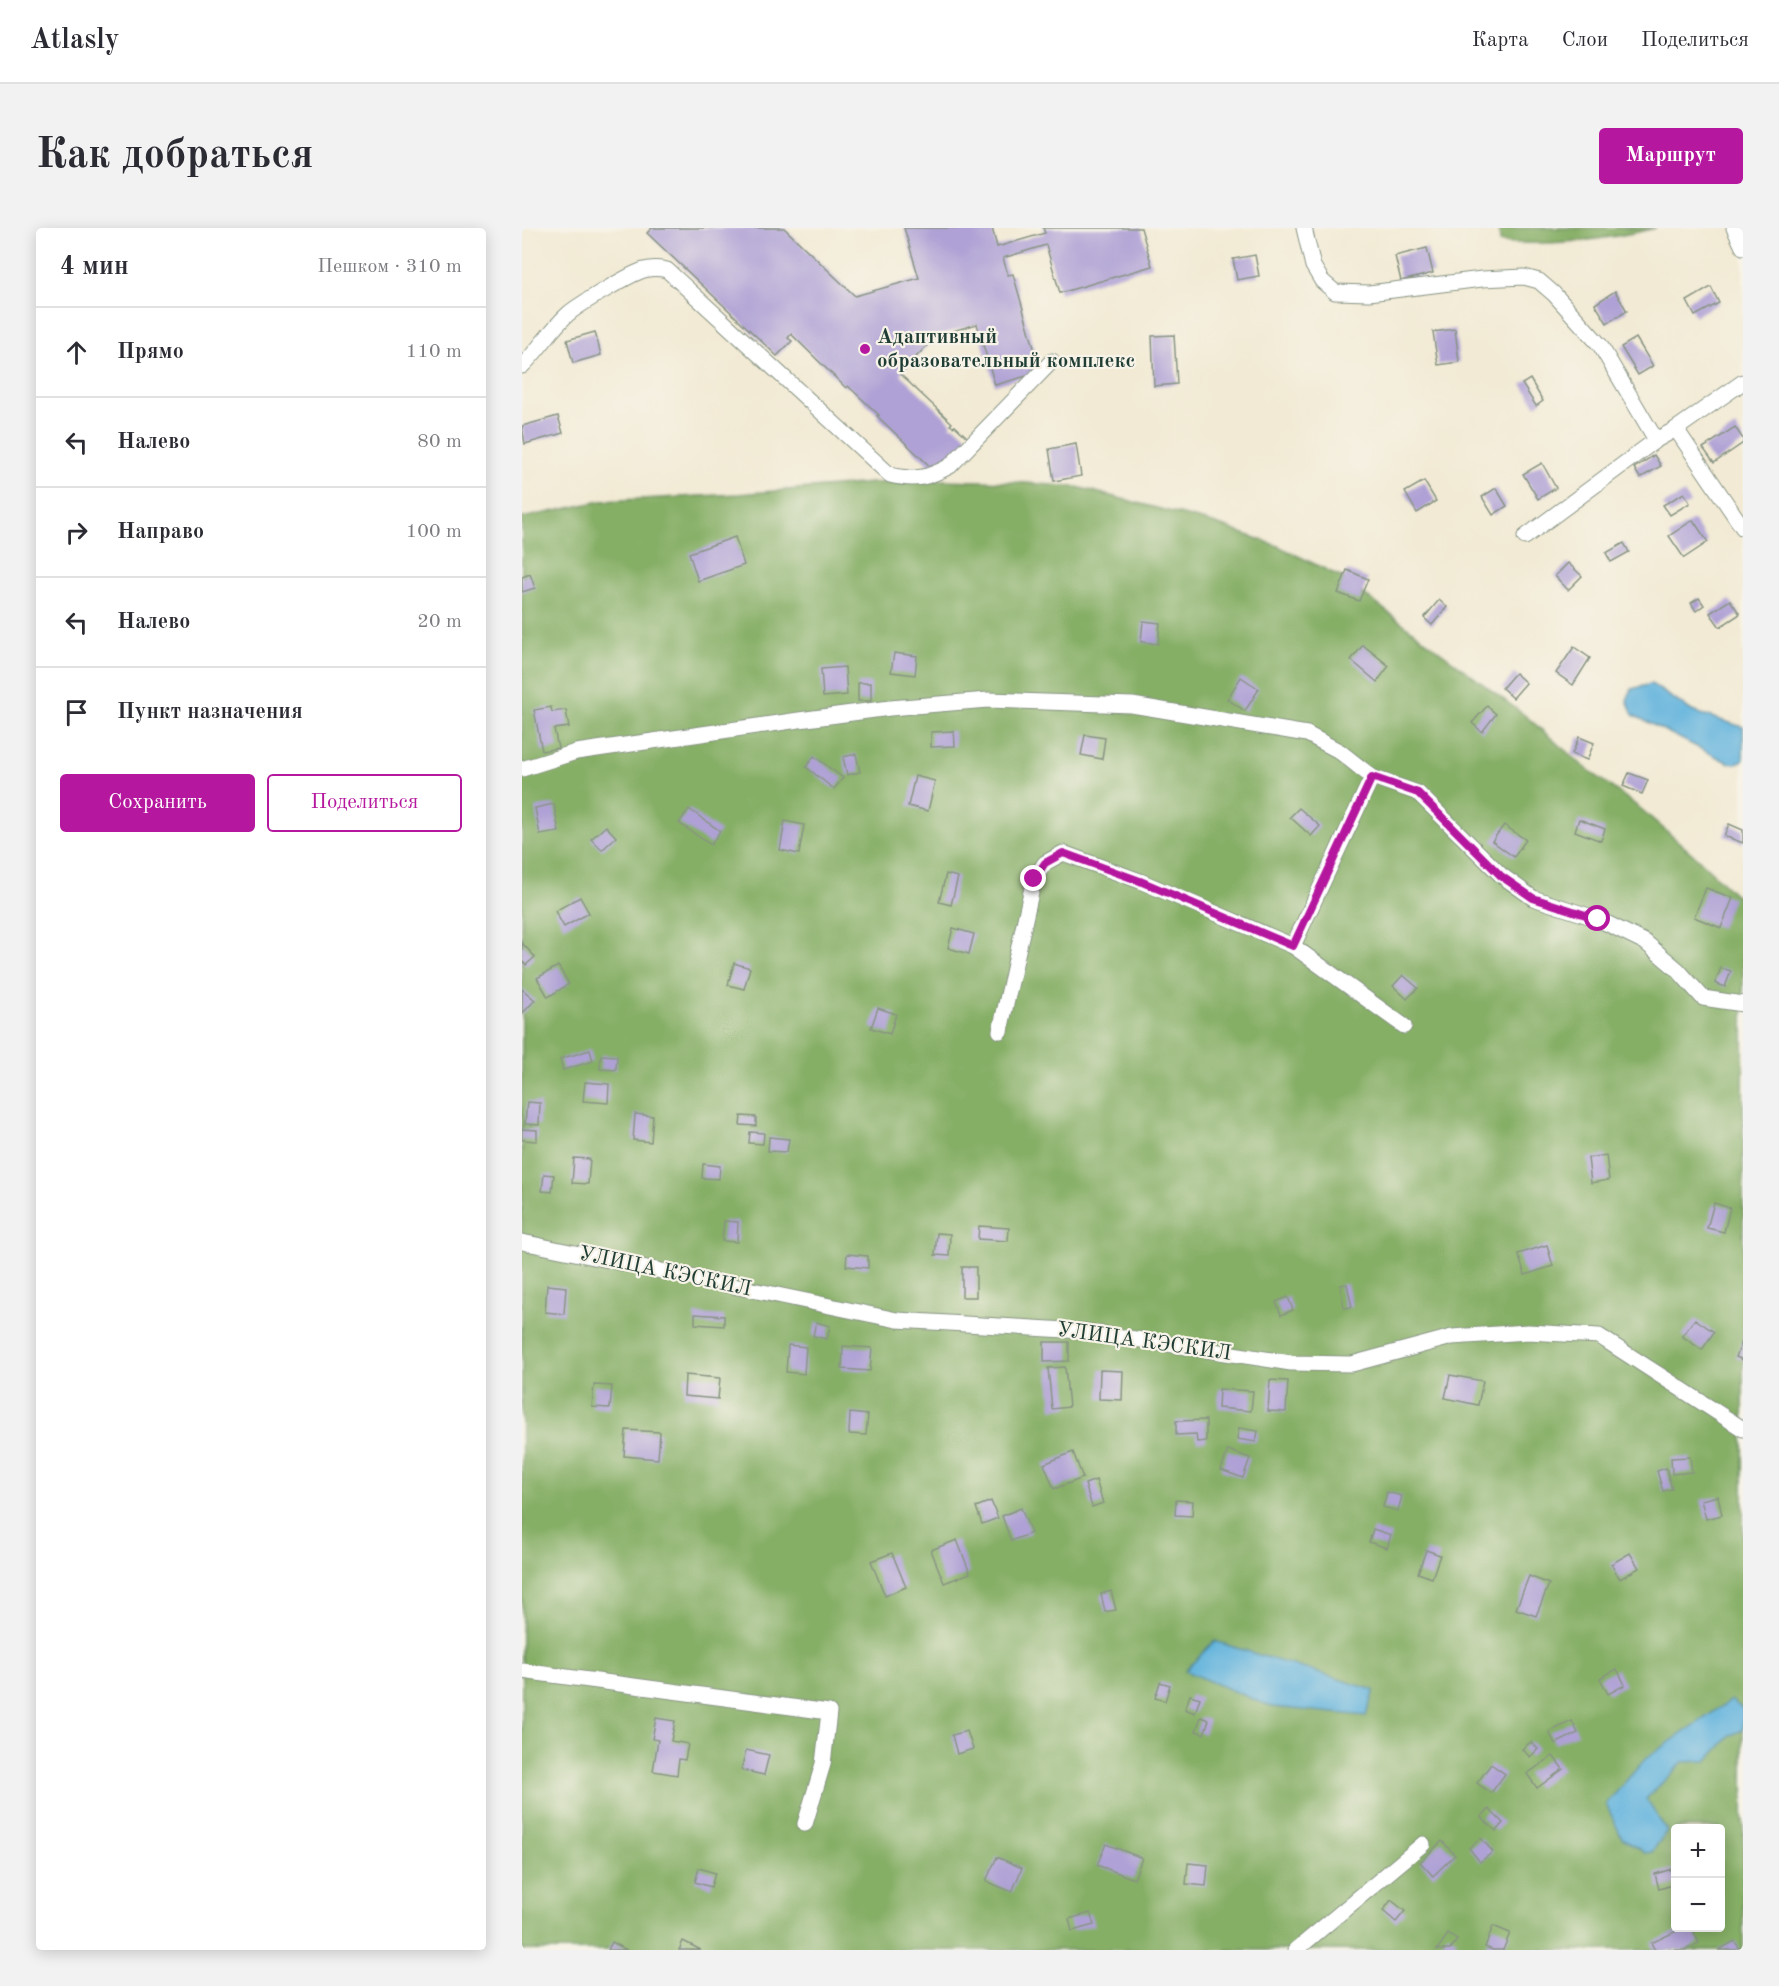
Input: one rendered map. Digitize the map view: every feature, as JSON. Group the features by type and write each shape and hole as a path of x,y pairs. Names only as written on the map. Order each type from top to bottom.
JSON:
{"street":[{"path":"1304,228 1313,266 1322,281 1335,292 1368,293 1524,276 1539,281 1554,294 1600,345 1656,440"},
{"path":"1734,228 1743,247"},
{"path":"522,366 570,312 642,271 658,268 667,270 890,475 907,479 930,476 950,466 1052,361"},
{"path":"1525,537 1656,440 1676,429 1743,382"},
{"path":"1676,429 1743,528"},
{"path":"522,769 576,752 845,714 988,700 1132,705 1307,735 1339,751 1372,777 1418,793 1501,876 1533,898 1598,919 1645,942 1678,970 1703,998 1743,1004"},
{"path":"1293,946 1372,777"},
{"path":"1000,1031 1034,879 1045,863 1063,853 1140,881 1293,946 1404,1026"},
{"name":"УЛИЦА КЭСКИЛ","path":"522,1242 897,1320 1083,1332 1291,1363 1352,1365 1452,1336 1528,1332 1599,1336 1743,1429"},
{"path":"522,1671 829,1712 823,1764 805,1824"},
{"path":"1296,1950 1423,1844"}],"green space":[{"path":"1499,228 1656,228 1598,239 1519,243 1500,242"},
{"path":"944,480 1077,487 1213,523 1278,546 1341,577 1527,717 1582,765 1641,809 1743,902 1743,1950 522,1950 522,518 601,501 739,494 872,483"}],"water":[{"path":"1651,684 1692,711 1743,727 1743,760 1735,764 1727,762 1633,715 1627,700 1632,689"},
{"path":"1214,1641 1374,1690 1366,1716 1272,1707 1185,1671"},
{"path":"1731,1700 1743,1709 1743,1730 1731,1735 1707,1761 1683,1762 1646,1799 1667,1831 1652,1852 1645,1853 1622,1838 1606,1804 1645,1759"}],"building":[{"name":"Адаптивный образовательный комплекс","path":"652,228 784,228 855,296 919,278 904,228 992,228 997,247 1045,233 1043,228 1141,228 1152,266 1060,293 1046,245 1003,258 1008,275 1013,274 1041,372 995,385 977,324 936,336 900,374 952,423 950,425 955,426 968,438 936,472 877,416 879,415 848,386 846,388 791,334 788,338 792,341 777,356 647,233"},
{"path":"1427,248 1433,273 1401,281 1395,256"},
{"path":"1255,255 1259,276 1237,280 1233,259"},
{"path":"1711,287 1719,303 1695,316 1687,301"},
{"path":"1615,291 1627,311 1607,323 1595,304"},
{"path":"1455,329 1459,362 1438,365 1433,332"},
{"path":"595,332 601,355 573,363 567,340"},
{"path":"1174,335 1177,384 1154,386 1152,336"},
{"path":"1636,338 1653,366 1638,375 1621,347"},
{"path":"1530,379 1543,401 1536,406 1522,384"},
{"path":"558,416 563,433 525,444 522,426"},
{"path":"1735,427 1743,443 1714,463 1703,448"},
{"path":"1076,444 1081,476 1054,481 1049,449"},
{"path":"1654,455 1661,466 1640,478 1634,468"},
{"path":"1542,463 1556,488 1538,499 1523,474"},
{"path":"1424,481 1436,501 1417,513 1405,492"},
{"path":"1496,488 1507,506 1493,515 1482,497"},
{"path":"1684,493 1690,503 1670,515 1663,505"},
{"path":"1693,520 1708,542 1684,558 1669,536"},
{"path":"735,537 744,565 698,581 689,553"},
{"path":"1624,543 1629,552 1611,562 1606,553"},
{"path":"1568,563 1582,576 1568,590 1555,576"},
{"path":"1347,570 1368,579 1359,601 1338,593"},
{"path":"530,574 535,588 522,592 522,577"},
{"path":"1699,598 1704,605 1696,611 1691,603"},
{"path":"1439,600 1447,607 1432,625 1424,618"},
{"path":"1730,600 1740,614 1720,627 1710,613"},
{"path":"1143,621 1160,623 1158,644 1141,642"},
{"path":"1363,645 1389,666 1377,682 1351,660"},
{"path":"1574,647 1590,658 1573,685 1556,673"},
{"path":"894,653 917,656 915,675 891,672"},
{"path":"845,667 847,695 823,697 821,669"},
{"path":"1515,673 1526,683 1513,698 1502,688"},
{"path":"1241,677 1259,689 1245,711 1227,699"},
{"path":"858,683 871,683 871,701 858,701"},
{"path":"1487,706 1496,714 1482,732 1472,723"},
{"path":"551,707 552,712 566,710 569,727 554,729 558,748 542,751 534,710"},
{"path":"954,731 955,746 931,747 931,732"},
{"path":"1085,735 1105,738 1102,759 1081,755"},
{"path":"1579,737 1594,743 1587,760 1572,754"},
{"path":"856,754 860,772 847,775 843,757"},
{"path":"814,756 843,778 834,789 806,767"},
{"path":"1629,773 1648,780 1642,794 1623,786"},
{"path":"915,776 935,781 928,811 908,806"},
{"path":"554,804 559,832 540,835 535,808"},
{"path":"1299,808 1320,826 1311,836 1290,817"},
{"path":"689,809 720,831 711,845 679,823"},
{"path":"1579,819 1605,829 1601,841 1575,831"},
{"path":"785,821 804,825 799,854 780,850"},
{"path":"1729,824 1743,830 1743,843 1724,836"},
{"path":"1504,825 1526,840 1514,857 1492,841"},
{"path":"606,826 616,837 602,850 591,839"},
{"path":"946,874 958,877 951,905 939,902"},
{"path":"1706,888 1733,898 1721,928 1694,917"},
{"path":"580,897 589,913 564,927 555,911"},
{"path":"953,928 974,934 969,954 948,948"},
{"path":"522,943 535,957 526,965 522,961"},
{"path":"734,963 750,968 744,989 728,985"},
{"path":"558,966 569,984 548,997 537,978"},
{"path":"1721,968 1731,971 1725,987 1715,983"},
{"path":"1403,975 1418,988 1407,999 1393,986"},
{"path":"522,989 535,1000 522,1014"},
{"path":"878,1008 896,1014 890,1034 871,1028"},
{"path":"590,1050 593,1061 563,1070 560,1059"},
{"path":"601,1055 617,1056 616,1070 600,1069"},
{"path":"585,1082 609,1084 608,1103 583,1101"},
{"path":"527,1102 540,1103 539,1125 525,1124"},
{"path":"635,1114 653,1116 651,1142 633,1140"},
{"path":"741,1116 756,1117 756,1126 740,1125"},
{"path":"522,1129 537,1130 537,1141 522,1140"},
{"path":"750,1132 764,1133 763,1144 749,1143"},
{"path":"769,1137 789,1139 787,1152 768,1151"},
{"path":"1606,1155 1609,1180 1591,1183 1588,1158"},
{"path":"574,1158 590,1159 588,1184 572,1183"},
{"path":"703,1164 720,1166 719,1179 702,1178"},
{"path":"544,1174 554,1175 552,1192 542,1191"},
{"path":"1714,1203 1730,1208 1724,1232 1707,1228"},
{"path":"724,1221 738,1222 737,1242 722,1241"},
{"path":"979,1226 1009,1228 1008,1241 978,1239"},
{"path":"937,1233 950,1234 949,1256 935,1255"},
{"path":"1547,1245 1553,1266 1525,1275 1518,1254"},
{"path":"847,1254 868,1256 868,1268 846,1266"},
{"path":"962,1267 976,1267 976,1297 962,1297"},
{"path":"1347,1284 1352,1307 1344,1308 1340,1285"},
{"path":"547,1285 566,1287 564,1314 545,1312"},
{"path":"1288,1297 1293,1310 1281,1315 1276,1302"},
{"path":"695,1314 724,1316 724,1326 695,1324"},
{"path":"1695,1319 1714,1332 1702,1350 1682,1336"},
{"path":"816,1322 830,1326 827,1339 813,1336"},
{"path":"1743,1339 1743,1360 1736,1357"},
{"path":"1044,1342 1069,1342 1069,1361 1044,1362"},
{"path":"788,1345 806,1347 804,1374 786,1372"},
{"path":"843,1346 872,1348 870,1371 842,1369"},
{"path":"1065,1367 1069,1407 1052,1409 1048,1368"},
{"path":"1100,1370 1123,1371 1122,1400 1099,1399"},
{"path":"685,1375 720,1378 718,1399 684,1396"},
{"path":"1450,1375 1483,1381 1478,1405 1445,1398"},
{"path":"1270,1380 1288,1381 1286,1412 1268,1411"},
{"path":"594,1385 612,1386 610,1408 592,1407"},
{"path":"1219,1389 1253,1391 1251,1411 1218,1408"},
{"path":"850,1413 868,1415 866,1435 849,1434"},
{"path":"1206,1420 1206,1441 1197,1442 1196,1434 1176,1435 1176,1421"},
{"path":"1239,1428 1258,1431 1256,1442 1237,1439"},
{"path":"626,1430 660,1432 658,1459 624,1456"},
{"path":"1228,1450 1250,1458 1243,1478 1221,1470"},
{"path":"1073,1452 1083,1478 1054,1489 1044,1464"},
{"path":"1690,1457 1692,1472 1672,1474 1671,1458"},
{"path":"1666,1468 1672,1489 1663,1491 1657,1471"},
{"path":"1096,1480 1103,1503 1092,1507 1085,1484"},
{"path":"1387,1492 1402,1496 1398,1511 1383,1507"},
{"path":"1718,1496 1722,1515 1706,1519 1701,1500"},
{"path":"1176,1500 1193,1501 1192,1516 1175,1515"},
{"path":"991,1501 998,1518 982,1524 976,1507"},
{"path":"1021,1508 1031,1533 1011,1541 1002,1516"},
{"path":"1373,1529 1391,1535 1387,1548 1369,1542"},
{"path":"957,1540 970,1573 944,1583 931,1550"},
{"path":"1426,1550 1440,1555 1432,1578 1418,1573"},
{"path":"892,1553 906,1587 885,1596 871,1561"},
{"path":"1630,1553 1639,1568 1620,1579 1611,1564"},
{"path":"1529,1576 1549,1584 1536,1616 1516,1609"},
{"path":"1111,1591 1116,1610 1105,1612 1101,1594"},
{"path":"1617,1669 1625,1685 1608,1694 1600,1678"},
{"path":"1160,1682 1170,1685 1165,1701 1155,1698"},
{"path":"1190,1695 1200,1698 1195,1713 1185,1709"},
{"path":"1201,1717 1209,1720 1204,1734 1196,1731"},
{"path":"656,1718 675,1721 671,1741 688,1744 685,1760 679,1759 677,1775 653,1771 658,1740 652,1739"},
{"path":"1572,1721 1578,1733 1555,1744 1549,1732"},
{"path":"967,1731 973,1749 957,1754 952,1735"},
{"path":"1531,1742 1538,1749 1530,1757 1522,1749"},
{"path":"746,1750 769,1755 764,1775 741,1770"},
{"path":"1553,1756 1563,1769 1537,1788 1527,1774"},
{"path":"1491,1764 1505,1774 1491,1793 1477,1783"},
{"path":"1489,1809 1503,1823 1496,1831 1481,1817"},
{"path":"1481,1838 1493,1852 1480,1862 1469,1848"},
{"path":"1442,1841 1455,1855 1433,1876 1420,1862"},
{"path":"1106,1844 1142,1858 1134,1879 1097,1865"},
{"path":"997,1857 1022,1868 1012,1892 986,1881"},
{"path":"1188,1863 1208,1865 1206,1886 1186,1884"},
{"path":"699,1868 715,1873 711,1887 695,1882"},
{"path":"1671,1869 1671,1885 1659,1889 1655,1874"},
{"path":"1391,1900 1405,1911 1396,1922 1383,1911"},
{"path":"1090,1913 1094,1925 1072,1931 1069,1919"},
{"path":"1493,1926 1510,1933 1503,1950 1485,1947"},
{"path":"1674,1932 1694,1932 1699,1943 1685,1950 1655,1950 1651,1943"},
{"path":"1448,1934 1457,1940 1450,1950 1437,1950"},
{"path":"683,1941 701,1950 679,1950"},
{"path":"1735,1941 1740,1950 1718,1950"},
{"path":"612,1942 627,1950 608,1950"}],"place":[{"name":"Адаптивный образовательный комплекс","path":"865,349"}],"route":[{"path":"1034,879 1045,863 1063,853 1140,881 1293,946 1372,777 1418,793 1501,876 1533,898 1598,919"}]}
